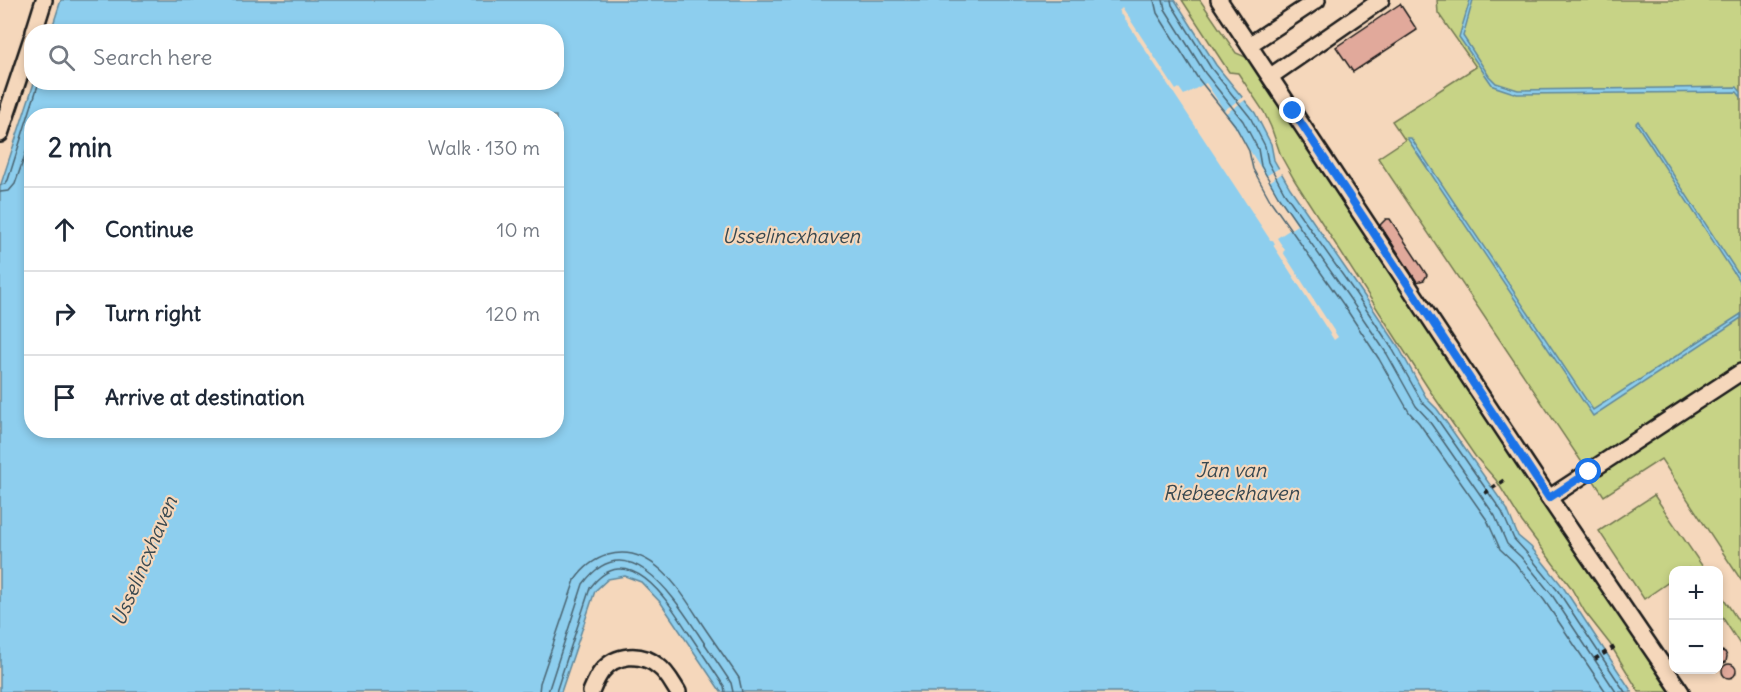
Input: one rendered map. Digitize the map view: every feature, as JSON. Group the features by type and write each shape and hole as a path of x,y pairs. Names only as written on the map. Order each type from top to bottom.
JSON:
{"lane":[{"path":"36,24 44,0"},
{"path":"1219,0 1549,498 1681,692"},
{"path":"1252,49 1317,0"},
{"path":"1270,76 1381,0"},
{"path":"0,134 24,62"},
{"path":"1549,498 1741,372"},
{"path":"591,692 603,670 612,662 633,656 652,661 660,667 678,692"}],"path":[{"path":"1485,493 1506,479"},
{"path":"1595,659 1616,646"}],"green space":[{"path":"1182,0 1200,0 1236,53 1248,58 1671,692 1639,692 1610,644 1585,612 1570,586 1430,391 1295,181 1281,156 1264,112 1238,73 1229,72"},
{"path":"1437,0 1741,0 1741,363 1585,467 1378,158 1405,140 1392,121 1476,67 1438,13"},
{"path":"1741,381 1741,580 1661,459 1604,496 1592,478"},
{"path":"1654,495 1702,566 1669,566 1669,582 1644,599 1599,531"},
{"path":"1723,597 1741,625 1741,646 1723,618"}],"water":[{"name":"Usselincxhaven","path":"61,0 1175,0 1216,65 1255,113 1271,144 1274,160 1290,188 1398,346 1427,399 1437,409 1507,509 1518,536 1531,547 1563,587 1632,692 721,692 661,603 641,582 625,576 608,579 595,591 561,692 0,692 0,187 24,114 24,438 564,438 564,108 26,108 32,90 564,90 564,24 53,24"},
{"path":"1470,0 1473,0 1463,36 1496,83 1518,90 1737,87 1741,92 1741,97 1737,92 1517,94 1493,86 1459,37"},
{"path":"1638,121 1741,278 1741,284 1636,123"},
{"path":"1407,138 1411,138 1593,410 1741,314 1741,318 1593,416"}],"pier":[{"path":"1122,7 1176,90 1179,88 1184,95 1206,83 1224,110 1244,97 1247,99 1226,113 1266,176 1281,167 1284,172 1269,182 1297,225 1277,238 1285,250 1283,252 1338,337 1334,340 1273,245 1275,244 1273,240 1271,241 1119,10"}],"building":[{"path":"1400,4 1417,30 1353,72 1336,47"},
{"path":"1386,219 1390,219 1427,275 1424,280 1417,282 1380,225"},
{"path":"1723,651 1727,656 1726,662 1723,663"},
{"path":"1729,664 1735,668 1734,676 1729,678 1724,676 1724,666"}],"route":[{"path":"1293,111 1549,498 1589,472"}],"water label":[{"name":"Jan van Riebeeckhaven","path":"1231,482"}]}
